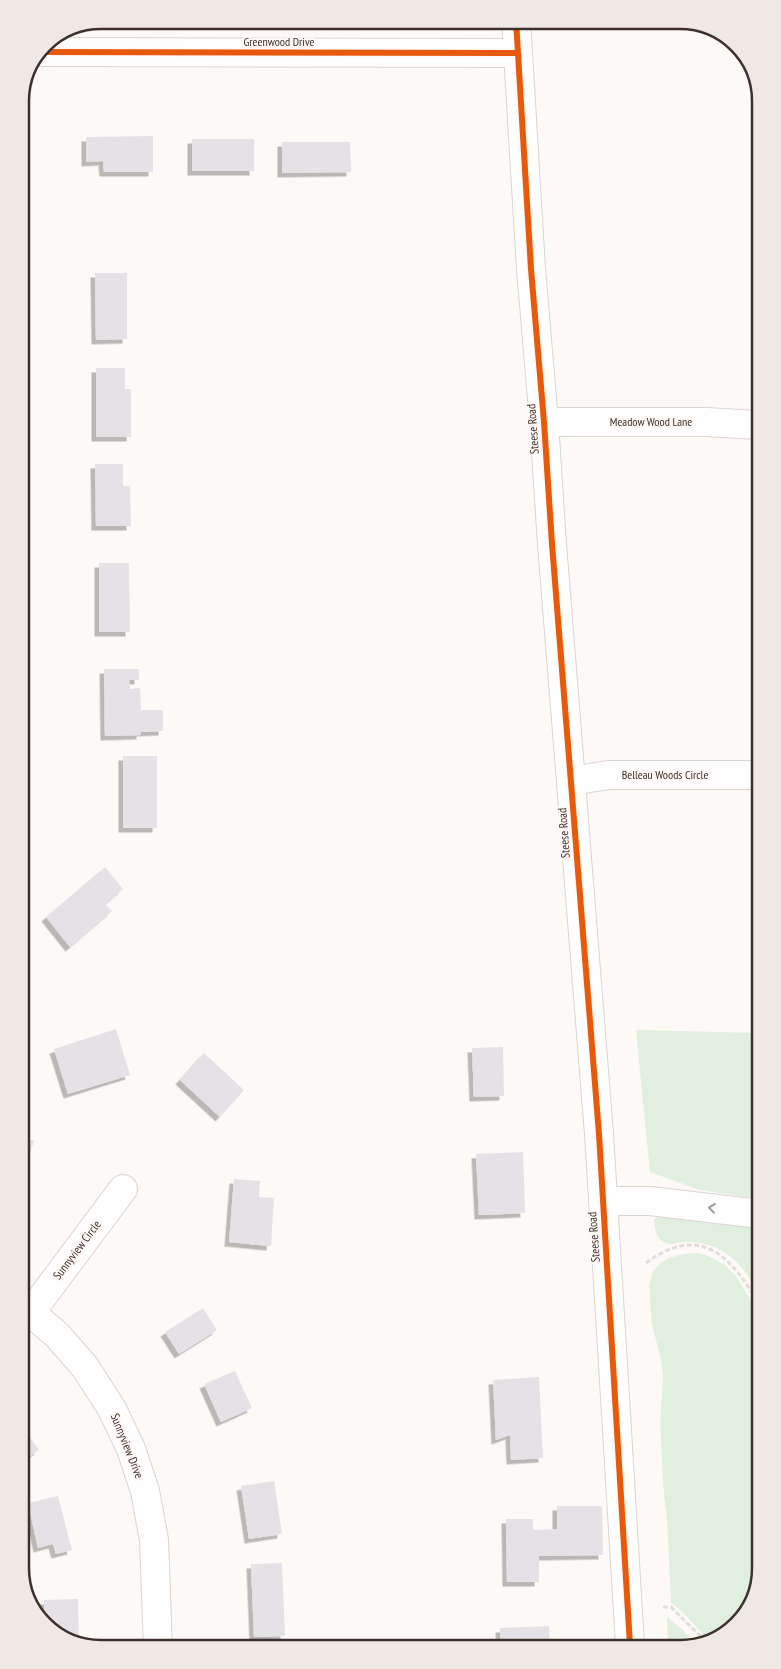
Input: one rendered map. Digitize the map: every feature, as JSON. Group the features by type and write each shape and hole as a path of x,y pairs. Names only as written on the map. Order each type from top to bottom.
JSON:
{"street":[{"name":"Steese Road","path":"517,29 531,269 603,1201 630,1640"},
{"name":"Greenwood Drive","path":"48,52 518,53"},
{"name":"Meadow Wood Lane","path":"544,422 706,422 752,425"},
{"name":"Belleau Woods Circle","path":"572,782 608,776 752,775"},
{"name":"Sunnyview Circle","path":"29,1306 123,1189"},
{"path":"603,1201 650,1201 752,1213"},
{"name":"Sunnyview Drive","path":"29,1311 57,1335 85,1367 112,1409 131,1449 145,1491 154,1540 158,1640"}],"path":[{"path":"646,1263 670,1248 705,1247 718,1253 732,1264 752,1291"},
{"path":"663,1607 671,1608 701,1637"}],"green space":[{"path":"636,1030 752,1033 752,1198 700,1190 650,1172"},
{"path":"658,1217 728,1224 752,1228 752,1282 733,1258 712,1246 687,1242 666,1243 658,1236 654,1219"},
{"path":"697,1253 706,1255 725,1265 736,1276 752,1303 752,1577 743,1604 737,1612 720,1628 705,1635 671,1603 660,1424 663,1375 652,1324 649,1285 652,1274 659,1264 669,1258"},
{"path":"667,1617 691,1639 680,1640 668,1640"}],"building":[{"path":"153,136 153,172 104,172 103,161 86,162 86,137"},
{"path":"192,139 254,139 254,171 192,171"},
{"path":"282,142 350,142 351,172 282,173"},
{"path":"95,273 127,273 127,339 96,340"},
{"path":"96,368 125,368 125,389 131,389 131,437 96,437"},
{"path":"95,464 123,464 123,486 130,486 131,526 96,526"},
{"path":"99,563 129,563 130,632 99,632"},
{"path":"104,669 139,669 139,680 129,680 130,689 140,688 141,710 163,710 163,731 141,732 141,735 105,736"},
{"path":"123,756 157,756 157,828 123,828"},
{"path":"105,867 123,889 105,904 112,911 70,947 46,917"},
{"path":"116,1029 130,1075 68,1094 54,1049"},
{"path":"503,1047 504,1096 474,1097 472,1048"},
{"path":"204,1053 244,1090 220,1117 180,1080"},
{"path":"29,1139 34,1141 29,1157"},
{"path":"523,1152 525,1213 479,1215 476,1154"},
{"path":"234,1179 260,1181 259,1197 274,1198 271,1246 229,1242"},
{"path":"203,1308 217,1330 179,1354 165,1332"},
{"path":"235,1371 252,1408 221,1422 204,1384"},
{"path":"539,1377 543,1458 511,1460 510,1435 496,1440 493,1380"},
{"path":"29,1436 39,1450 29,1457"},
{"path":"274,1481 282,1534 249,1539 241,1486"},
{"path":"58,1496 72,1550 56,1554 53,1544 38,1548 29,1503"},
{"path":"557,1506 602,1506 603,1555 539,1556 539,1582 507,1582 506,1519 533,1519 533,1530 557,1529"},
{"path":"282,1563 285,1636 254,1637 251,1564"},
{"path":"78,1599 79,1636 69,1633 50,1619 44,1612 44,1600"},
{"path":"549,1626 550,1640 501,1640 500,1628"}],"cycle path":[{"path":"517,29 531,269 599,1134 630,1640"},
{"path":"48,52 518,53"}]}
